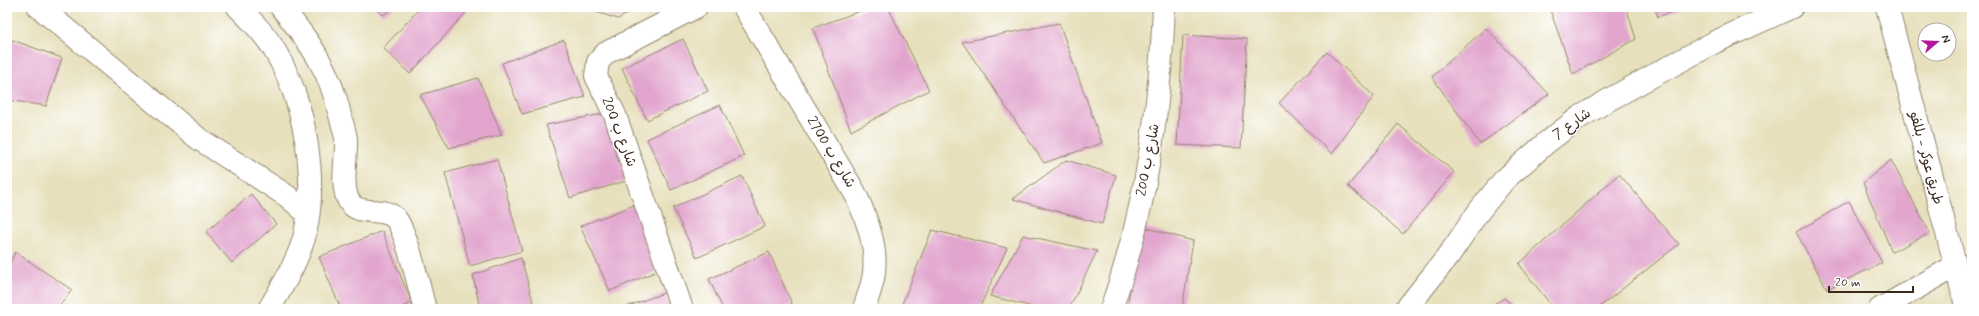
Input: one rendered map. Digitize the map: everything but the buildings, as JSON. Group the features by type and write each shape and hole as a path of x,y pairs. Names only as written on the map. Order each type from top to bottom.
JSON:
{"street":[{"path":"40,7 199,140 287,196 308,214"},
{"path":"238,7 250,19 275,50 287,75 294,95 305,138 310,174 308,214 304,238 284,284 269,309"},
{"path":"281,7 316,51 336,93 346,138 345,184 347,197 355,208 368,212 383,211 395,218 402,231 425,309"},
{"name":"شارع ب 200","path":"682,309 615,115 596,76 598,62 606,53 696,7"},
{"name":"شارع ب 2700","path":"744,7 855,193 866,216 874,258 873,278 864,309"},
{"name":"شارع ب 200","path":"1111,309 1128,255 1154,132 1162,63 1164,7"},
{"name":"شارع 7","path":"1406,309 1449,256 1479,211 1504,180 1563,130 1580,117 1715,42 1792,7"},
{"name":"طريق عوكر - بللفو","path":"1887,7 1967,309"},
{"path":"1880,309 1955,266"}]}
